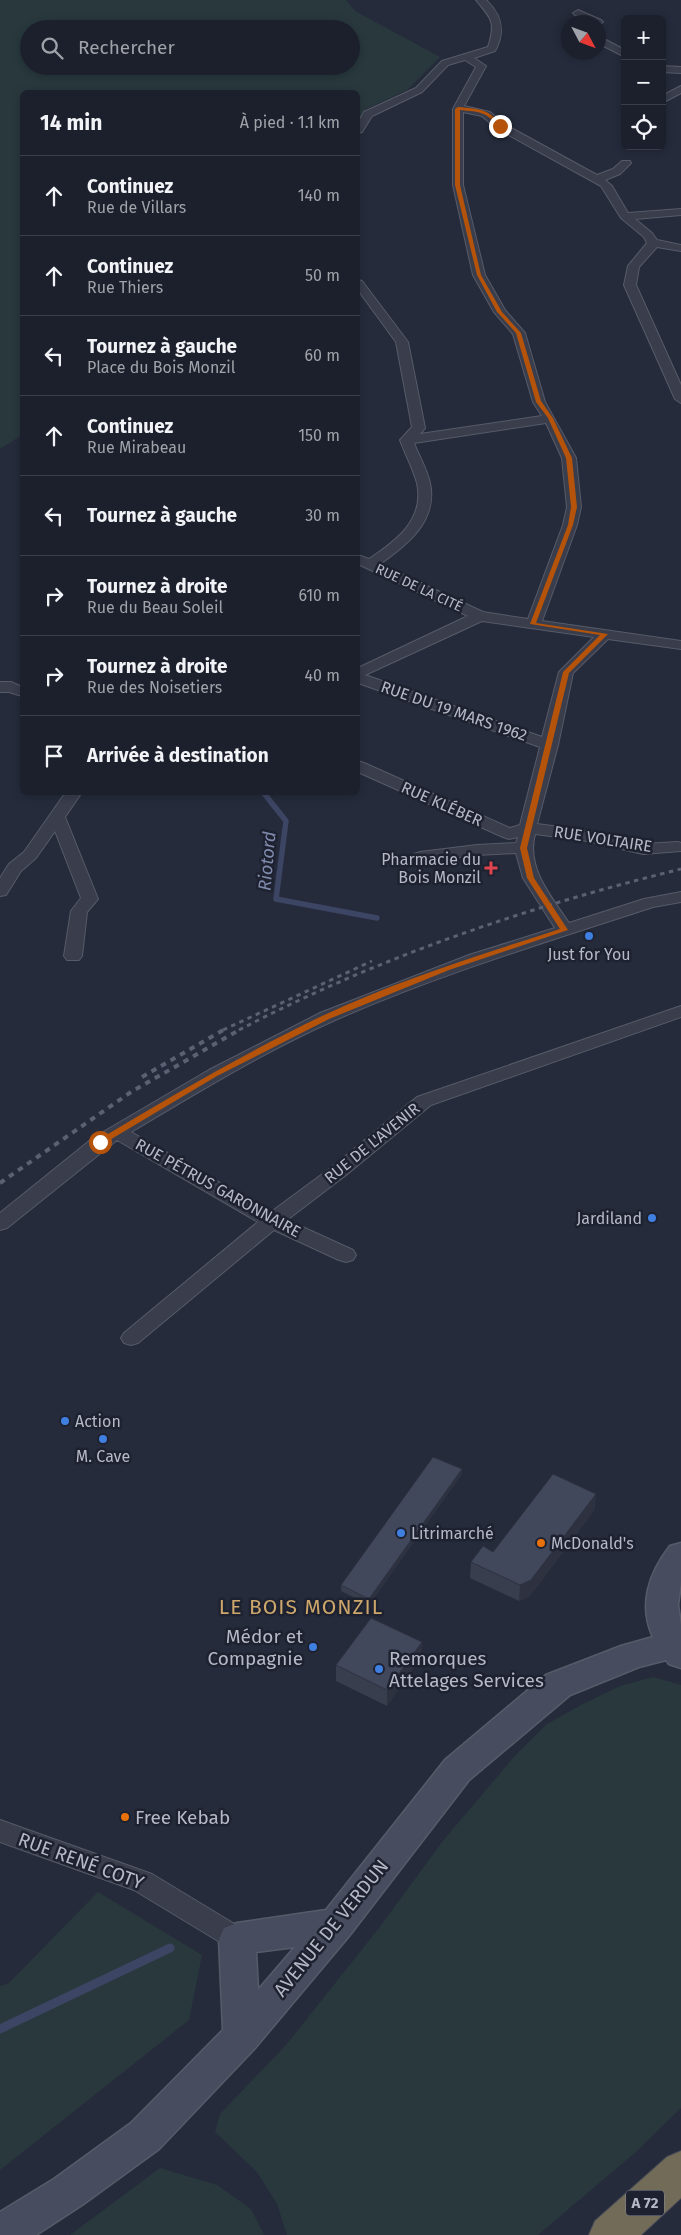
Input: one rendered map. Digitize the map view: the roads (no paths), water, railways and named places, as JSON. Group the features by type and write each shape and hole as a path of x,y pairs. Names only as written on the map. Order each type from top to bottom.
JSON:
{"highway":[{"name":"A 72","path":"610,2235 681,2171"}],"main road":[{"path":"677,1650 662,1618 662,1590 672,1565 681,1555"},
{"name":"AVENUE DE VERDUN","path":"0,2235 68,2192 145,2136 242,2036 336,1925 457,1770 558,1685 633,1655 677,1650"},
{"path":"242,2036 237,1939 336,1925"}],"street":[{"path":"360,127 368,114 420,90 445,63 492,49 499,30 494,13 481,0"},
{"path":"578,13 582,15"},
{"path":"606,43 621,52"},
{"path":"466,57 481,66 458,109 458,185 479,275 500,312 519,333 538,402 550,418 569,458 574,507 570,525 533,624"},
{"path":"666,69 681,70"},
{"path":"666,97 681,88"},
{"path":"458,109 490,114 500,126 596,179 614,192 619,209 648,235 653,243 681,248"},
{"path":"596,179 612,174 623,168 626,163"},
{"path":"625,216 681,212"},
{"path":"653,243 650,251 634,266 630,285 681,399"},
{"path":"360,286 402,342 419,428 406,440"},
{"path":"406,440 550,418"},
{"path":"363,562 407,538 423,514 424,487 406,440"},
{"name":"RUE DE LA CITÉ","path":"363,562 480,616 681,645"},
{"path":"360,671 480,616"},
{"path":"564,930 531,878 523,848 550,745 566,672 605,634"},
{"name":"RUE DU 19 MARS 1962","path":"360,679 550,745"},
{"name":"RUE KLÉBER","path":"360,767 509,834 528,828"},
{"path":"0,890 15,868 30,855 72,795"},
{"path":"56,817 90,899 79,911 73,956"},
{"name":"RUE VOLTAIRE","path":"528,828 582,835 644,849 678,847"},
{"path":"420,858 477,850 523,848"},
{"path":"0,1223 100,1142 119,1133 214,1074 326,1017 447,969 650,903 681,896"},
{"name":"RUE DE L'AVENIR","path":"131,1338 272,1221 339,1171 424,1101 681,1011"},
{"name":"RUE PÉTRUS GARONNAIRE","path":"119,1133 272,1221 346,1255"},
{"name":"RUE RENÉ COTY","path":"0,1831 143,1882 237,1939"}],"waterway":[{"name":"Riotord","path":"265,795 286,821 276,899 377,918"},
{"path":"0,2029 170,1948"}],"railway":[{"path":"241,1029 345,979 455,936 567,900 681,869"},
{"path":"224,1029 372,961"},
{"path":"142,1077 224,1029"},
{"path":"0,1183 131,1092 241,1029"}],"place":[{"name":"Pharmacie du Bois Monzil","path":"491,868"},
{"name":"Just for You","path":"589,936"},
{"name":"Jardiland","path":"652,1218"},
{"name":"Action","path":"65,1421"},
{"name":"M. Cave","path":"103,1439"},
{"name":"Litrimarché","path":"401,1533"},
{"name":"McDonald's","path":"541,1543"},
{"name":"Médor et Compagnie","path":"313,1647"},
{"name":"Remorques Attelages Services","path":"379,1669"},
{"name":"Free Kebab","path":"125,1817"}],"district":[{"name":"LE BOIS MONZIL","path":"301,1607"}]}
